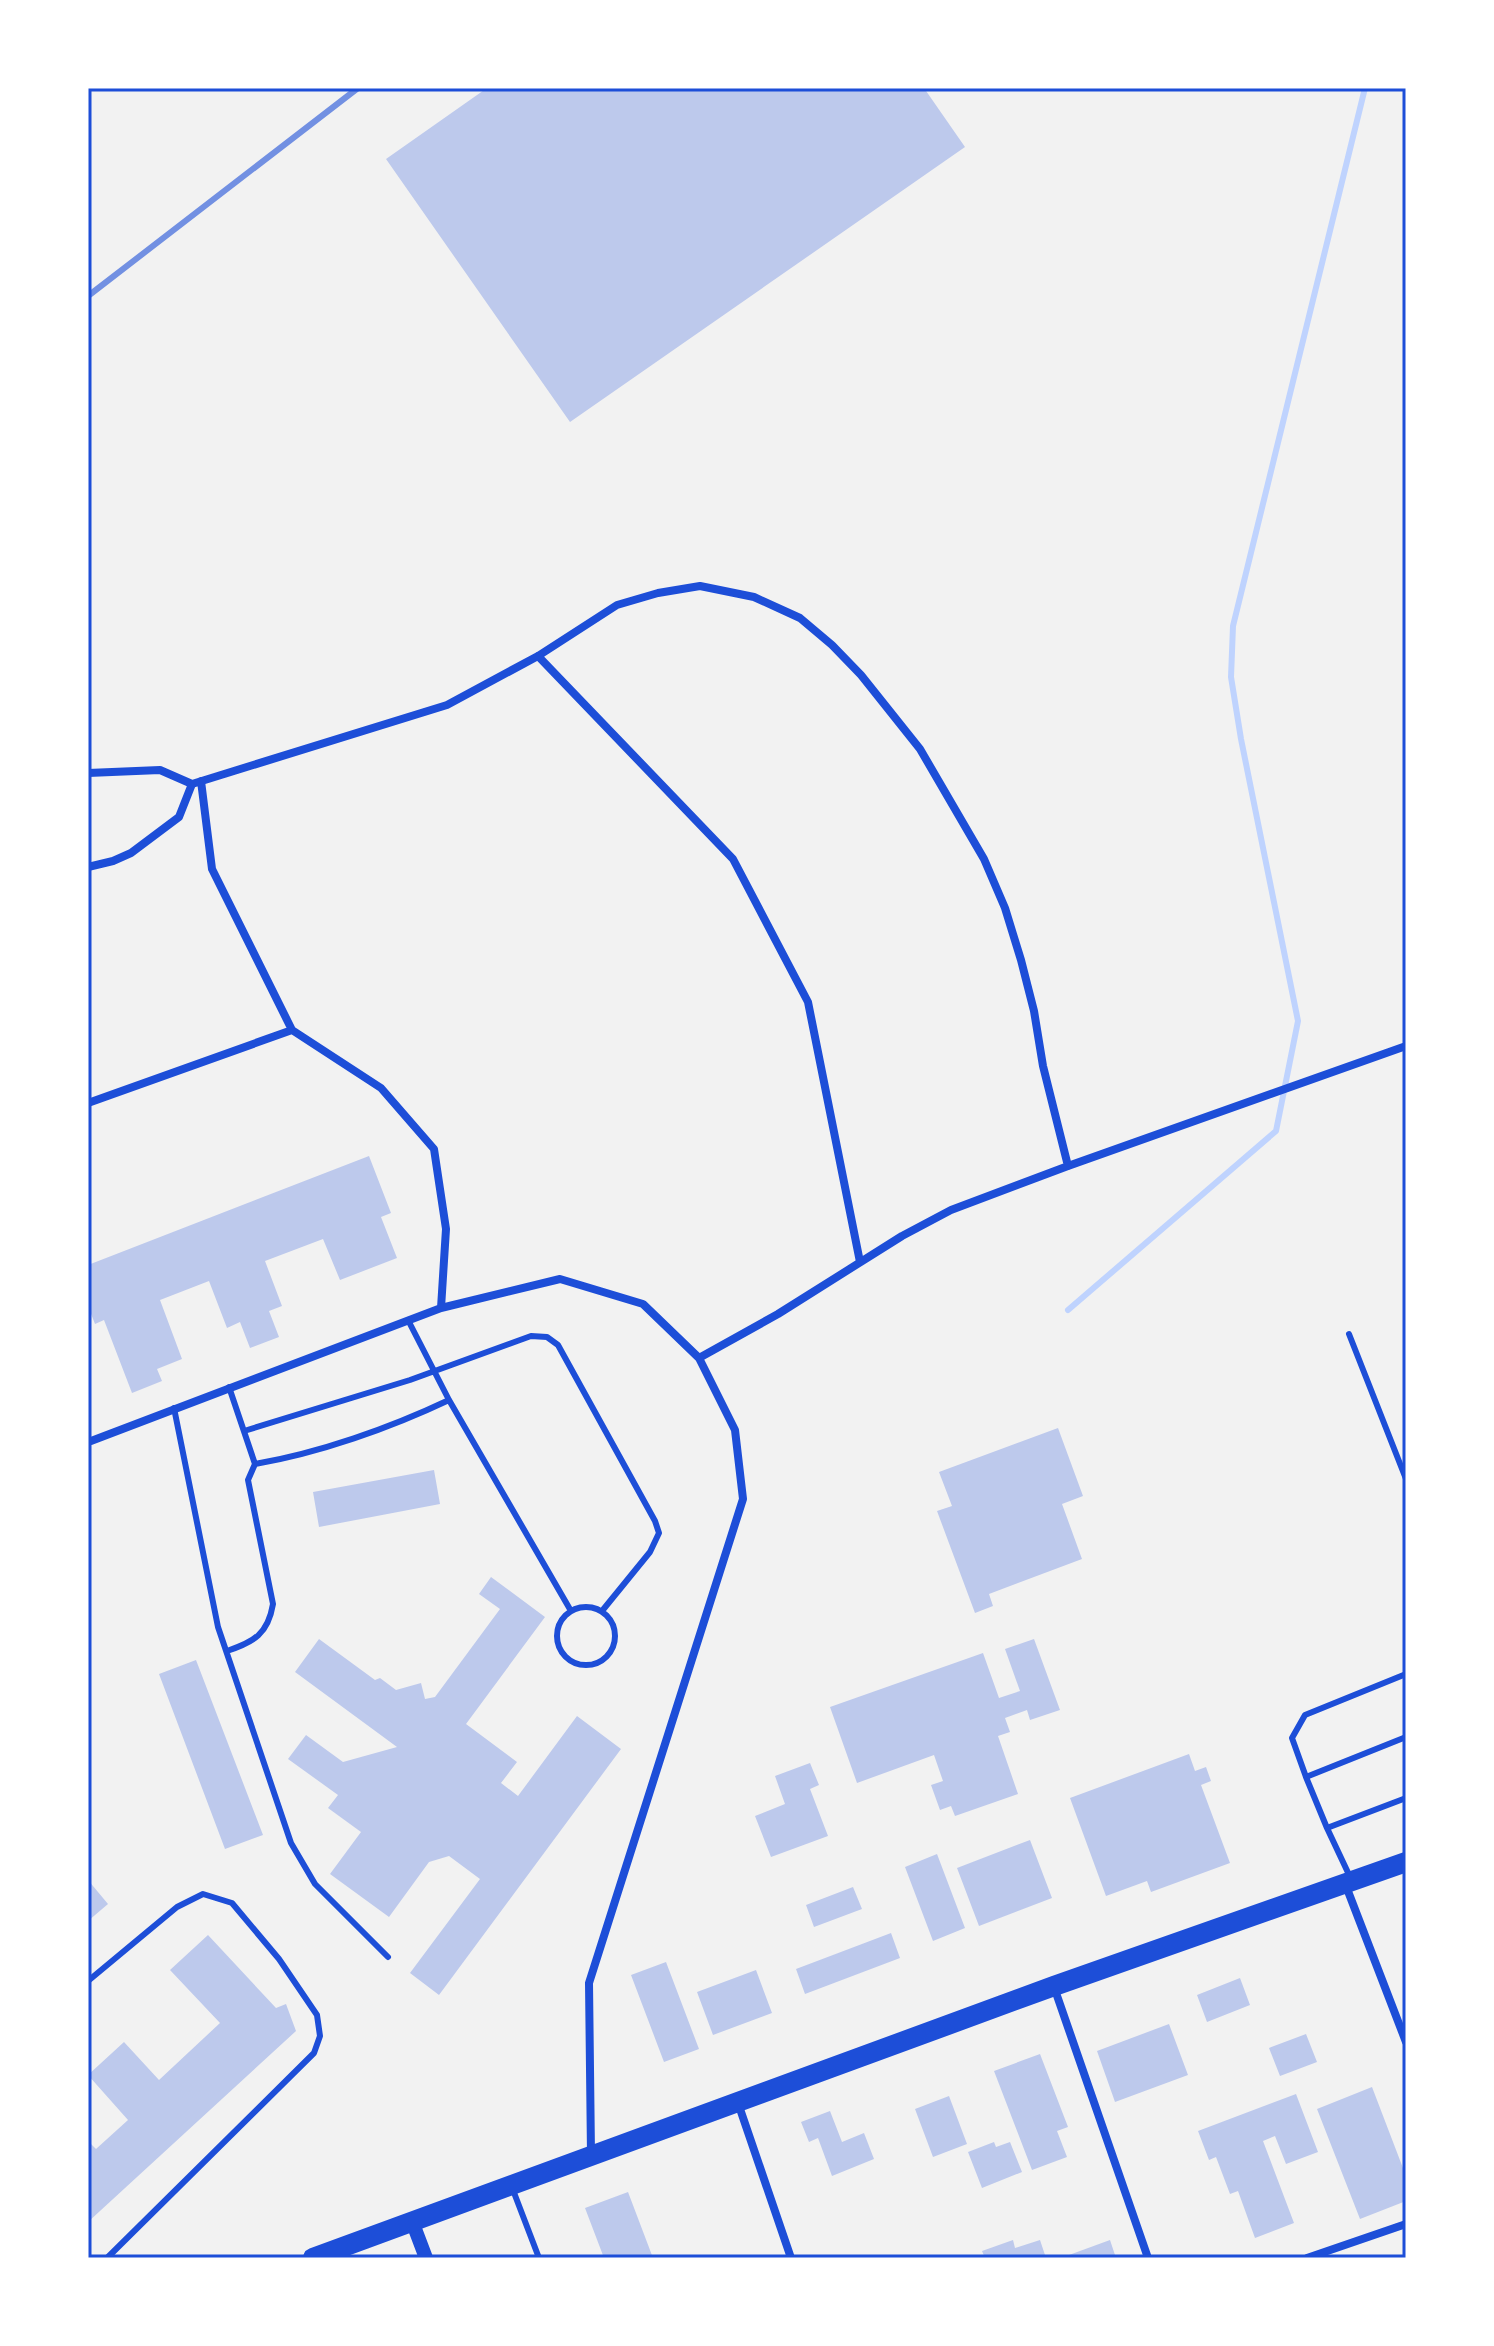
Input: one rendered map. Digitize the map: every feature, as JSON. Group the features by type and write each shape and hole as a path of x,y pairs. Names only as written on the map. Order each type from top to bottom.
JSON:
{"main road":[{"path":"313,2258 1054,1986 1406,1862"}],"street":[{"path":"88,773 160,770 196,783 447,705 538,656 617,605 658,593 700,586 754,597 800,618 832,645 872,687 920,749 984,859 1005,908 1021,960 1068,1166"},
{"path":"538,656 733,859 808,1002 860,1262"},
{"path":"88,867 131,853 179,817 196,783"},
{"path":"196,783 212,869 292,1030 381,1088 434,1149 446,1229 441,1308"},
{"path":"88,1103 292,1030"},
{"path":"699,1358 951,1210 1406,1046"},
{"path":"91,1441 441,1308 560,1279 643,1304 699,1358 735,1430 743,1499 589,1983 591,2156"},
{"path":"1349,1884 1406,2042"},
{"path":"1054,1986 1148,2258"},
{"path":"737,2102 791,2258"},
{"path":"412,2221 426,2258"},
{"path":"1307,2258 1406,2224"}],"lane":[{"path":"408,1320 449,1400 571,1611"},
{"path":"1349,1334 1406,1479"},
{"path":"244,1431 434,1372 531,1336 547,1337 558,1345 659,1533 650,1552 602,1611"},
{"path":"227,1651 249,1644 259,1636 271,1618 273,1604 248,1480 255,1464 229,1387"},
{"path":"255,1464 295,1457 418,1415 449,1400"},
{"path":"174,1408 218,1627 291,1843 315,1884 388,1957"},
{"path":"587,1607 602,1611 614,1627 614,1647 601,1662 581,1665 572,1662 559,1647 557,1637 563,1618 571,1611 587,1607"},
{"path":"1349,1884 1292,1738 1305,1715 1406,1674"},
{"path":"1306,1777 1406,1737"},
{"path":"1327,1828 1406,1798"},
{"path":"88,1981 177,1907 203,1894 232,1903 279,1959 317,2015 320,2036 314,2053 107,2258"},
{"path":"511,2185 539,2258"}],"building":[{"path":"487,88 924,88 965,147 570,422 386,159"},
{"path":"369,1156 391,1213 381,1217 397,1258 340,1280 323,1239 265,1261 282,1306 269,1311 279,1337 250,1348 240,1322 227,1328 209,1281 160,1300 182,1359 157,1369 162,1381 132,1393 104,1320 95,1324 88,1306 88,1265"},
{"path":"1058,1428 1083,1496 1062,1504 1082,1559 989,1594 993,1606 975,1613 937,1511 952,1506 939,1472"},
{"path":"434,1470 440,1504 319,1527 313,1492"},
{"path":"491,1577 545,1617 466,1724 517,1762 501,1783 518,1796 577,1716 621,1749 439,1995 410,1973 480,1879 449,1856 429,1862 389,1917 330,1874 361,1832 328,1808 338,1795 288,1759 306,1735 343,1762 397,1747 295,1672 319,1639 375,1680 380,1678 396,1690 421,1683 425,1699 435,1697 500,1609 479,1594"},
{"path":"1034,1639 1060,1710 1030,1720 1027,1710 1005,1718 1010,1732 998,1736 1018,1794 955,1816 951,1806 940,1810 931,1785 943,1781 934,1755 857,1783 830,1707 983,1653 999,1698 1020,1691 1005,1649"},
{"path":"196,1660 263,1835 225,1849 159,1674"},
{"path":"1189,1754 1195,1771 1206,1767 1211,1781 1201,1785 1230,1863 1151,1892 1147,1881 1106,1896 1070,1798"},
{"path":"810,1763 819,1785 810,1789 828,1836 771,1857 755,1816 785,1804 775,1776"},
{"path":"1030,1840 1052,1898 979,1926 957,1868"},
{"path":"937,1854 965,1928 933,1941 905,1867"},
{"path":"88,1880 108,1904 88,1921"},
{"path":"853,1887 862,1909 814,1927 806,1905"},
{"path":"891,1933 900,1958 805,1994 796,1969"},
{"path":"208,1935 276,2008 286,2004 296,2031 88,2222 88,2141 96,2149 128,2120 88,2075 124,2042 159,2080 220,2023 170,1970"},
{"path":"666,1962 699,2049 664,2062 631,1975"},
{"path":"756,1970 772,2013 713,2035 697,1992"},
{"path":"1240,1978 1250,2005 1207,2022 1197,1995"},
{"path":"1169,2024 1188,2075 1115,2102 1097,2051"},
{"path":"1306,2034 1317,2062 1280,2076 1269,2048"},
{"path":"1040,2054 1068,2127 1057,2131 1067,2157 1032,2170 994,2071"},
{"path":"1372,2087 1406,2176 1406,2201 1360,2219 1317,2109"},
{"path":"1296,2094 1318,2152 1286,2164 1275,2136 1263,2141 1294,2223 1255,2238 1238,2191 1230,2194 1216,2157 1209,2160 1198,2131"},
{"path":"949,2096 967,2144 933,2157 915,2109"},
{"path":"830,2111 842,2142 864,2133 874,2159 832,2176 818,2138 809,2142 801,2122"},
{"path":"994,2142 996,2147 1010,2142 1022,2172 982,2188 968,2152"},
{"path":"628,2192 653,2258 604,2258 585,2208"},
{"path":"1013,2240 1015,2248 1040,2240 1046,2258 985,2258 982,2251"},
{"path":"1110,2240 1116,2258 1070,2258 1069,2255"}],"waterway":[{"path":"1068,1310 1276,1131 1298,1021 1241,739 1231,677 1233,626 1365,88"}],"railway":[{"path":"88,296 358,88"}]}
